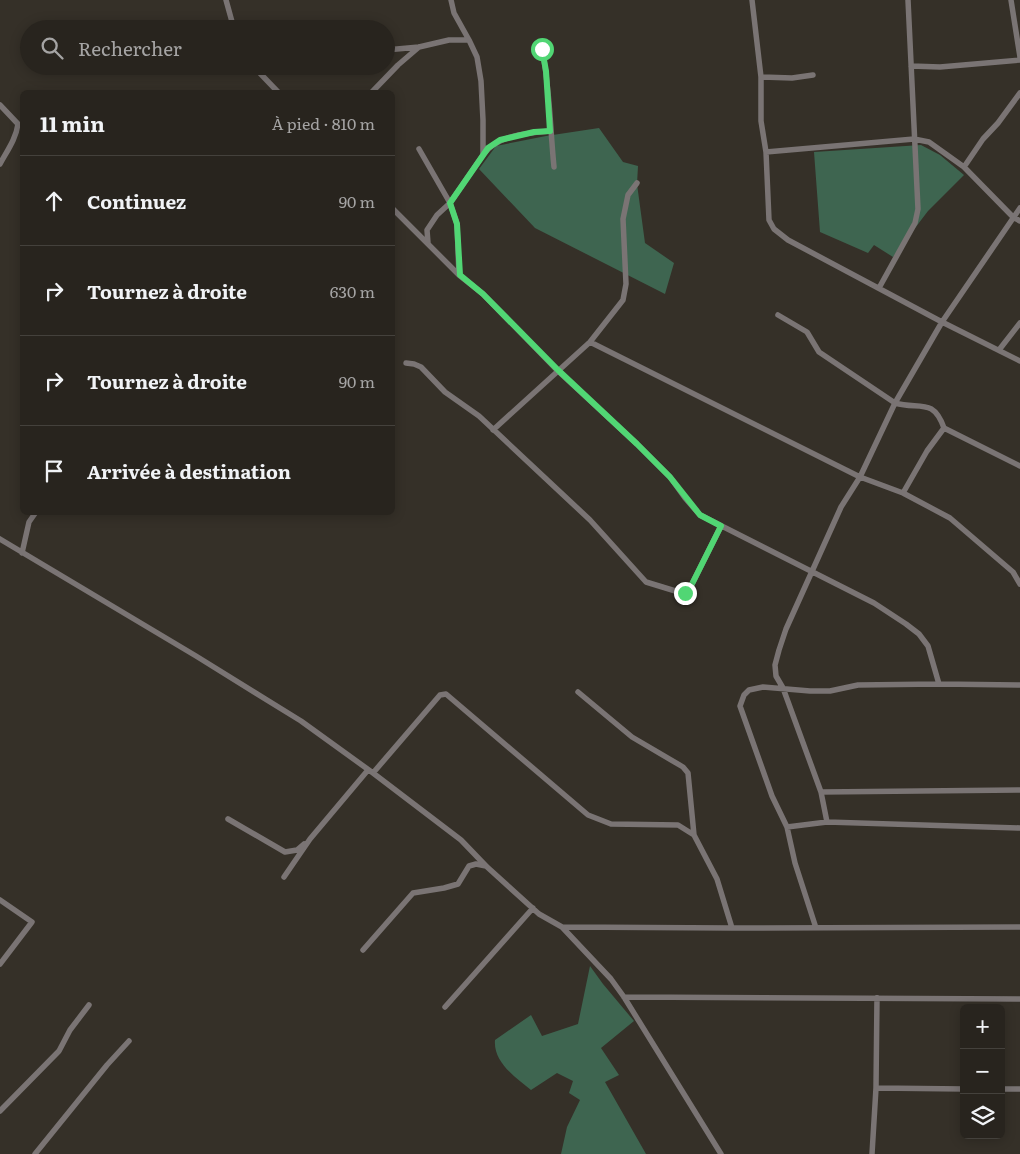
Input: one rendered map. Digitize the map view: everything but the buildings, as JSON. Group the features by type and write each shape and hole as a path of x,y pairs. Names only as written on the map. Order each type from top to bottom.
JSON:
{"street":[{"path":"226,0 232,20"},
{"path":"451,0 454,13 477,57 484,120 482,155"},
{"path":"752,0 761,77 761,116 766,152 769,220 774,229 788,240 1020,361"},
{"path":"879,288 915,223 918,209 908,0"},
{"path":"911,66 940,67 1020,59 1011,0"},
{"path":"395,49 419,47 449,40 469,40"},
{"path":"395,68 419,47"},
{"path":"542,49 546,71 554,167"},
{"path":"261,75 276,90"},
{"path":"374,90 388,75"},
{"path":"761,77 792,78 813,75"},
{"path":"964,168 983,139 998,123 1020,93"},
{"path":"0,105 18,124 13,143 0,164"},
{"path":"428,244 427,230 437,215 450,203 488,148 500,140 534,132 550,131"},
{"path":"766,152 914,139 929,142 964,168 1013,217 1020,221"},
{"path":"419,149 450,203 457,224 460,275"},
{"path":"493,430 590,342 623,300 626,284 623,220 628,195 638,183"},
{"path":"827,822 821,792 783,688 776,676 775,665 778,650 841,507 860,477 895,403 942,322 1020,208"},
{"path":"395,211 637,444 670,477 700,515 874,603 918,634 928,646 939,684"},
{"path":"778,316 807,332 819,352 895,403 930,408 939,414 944,428 1020,466"},
{"path":"999,350 1020,323"},
{"path":"590,342 860,477 903,493 950,518 1013,572 1020,584"},
{"path":"406,363 421,367 445,392 479,416 590,520 646,582 682,593 688,592 721,526"},
{"path":"903,493 927,451 944,428"},
{"path":"22,552 30,522 34,515"},
{"path":"0,539 293,716 461,840 486,866 533,908 562,927 611,979 721,1154"},
{"path":"816,928 795,863 787,827 772,796 740,706 744,695 749,690 763,687 810,691 858,685 1020,685"},
{"path":"578,692 632,737 683,767 688,773 694,835 717,879 732,928"},
{"path":"284,877 310,839 442,693 446,694 588,815 611,824 678,825 694,835"},
{"path":"821,792 1020,790"},
{"path":"228,819 285,852 297,850 310,839"},
{"path":"787,827 827,822 1020,828"},
{"path":"363,950 413,893 458,884 469,866 476,864 486,866"},
{"path":"0,900 32,922 0,964"},
{"path":"445,1007 533,908"},
{"path":"562,927 1020,927"},
{"path":"624,997 1020,999"},
{"path":"872,1154 878,998"},
{"path":"0,1111 59,1051 70,1030 89,1006"},
{"path":"35,1154 107,1065 129,1041"},
{"path":"876,1088 960,1089"},
{"path":"1005,1089 1020,1089"}],"green space":[{"path":"599,128 623,162 638,166 637,184 645,243 674,263 665,294 535,228 479,169 496,146"},
{"path":"921,145 940,155 964,175 928,211 893,257 874,245 868,253 820,232 814,152"},
{"path":"590,966 634,1021 601,1048 619,1075 605,1082 646,1154 561,1154 567,1127 580,1100 569,1093 573,1081 557,1073 531,1090 507,1069 495,1048 495,1040 531,1015 542,1036 578,1024"}],"route":[{"path":"542,49 546,71 550,131 534,132 500,140 488,148 450,203 457,224 460,275 483,294 558,370 637,444 670,477 700,515 721,526 688,592 685,593"}]}
